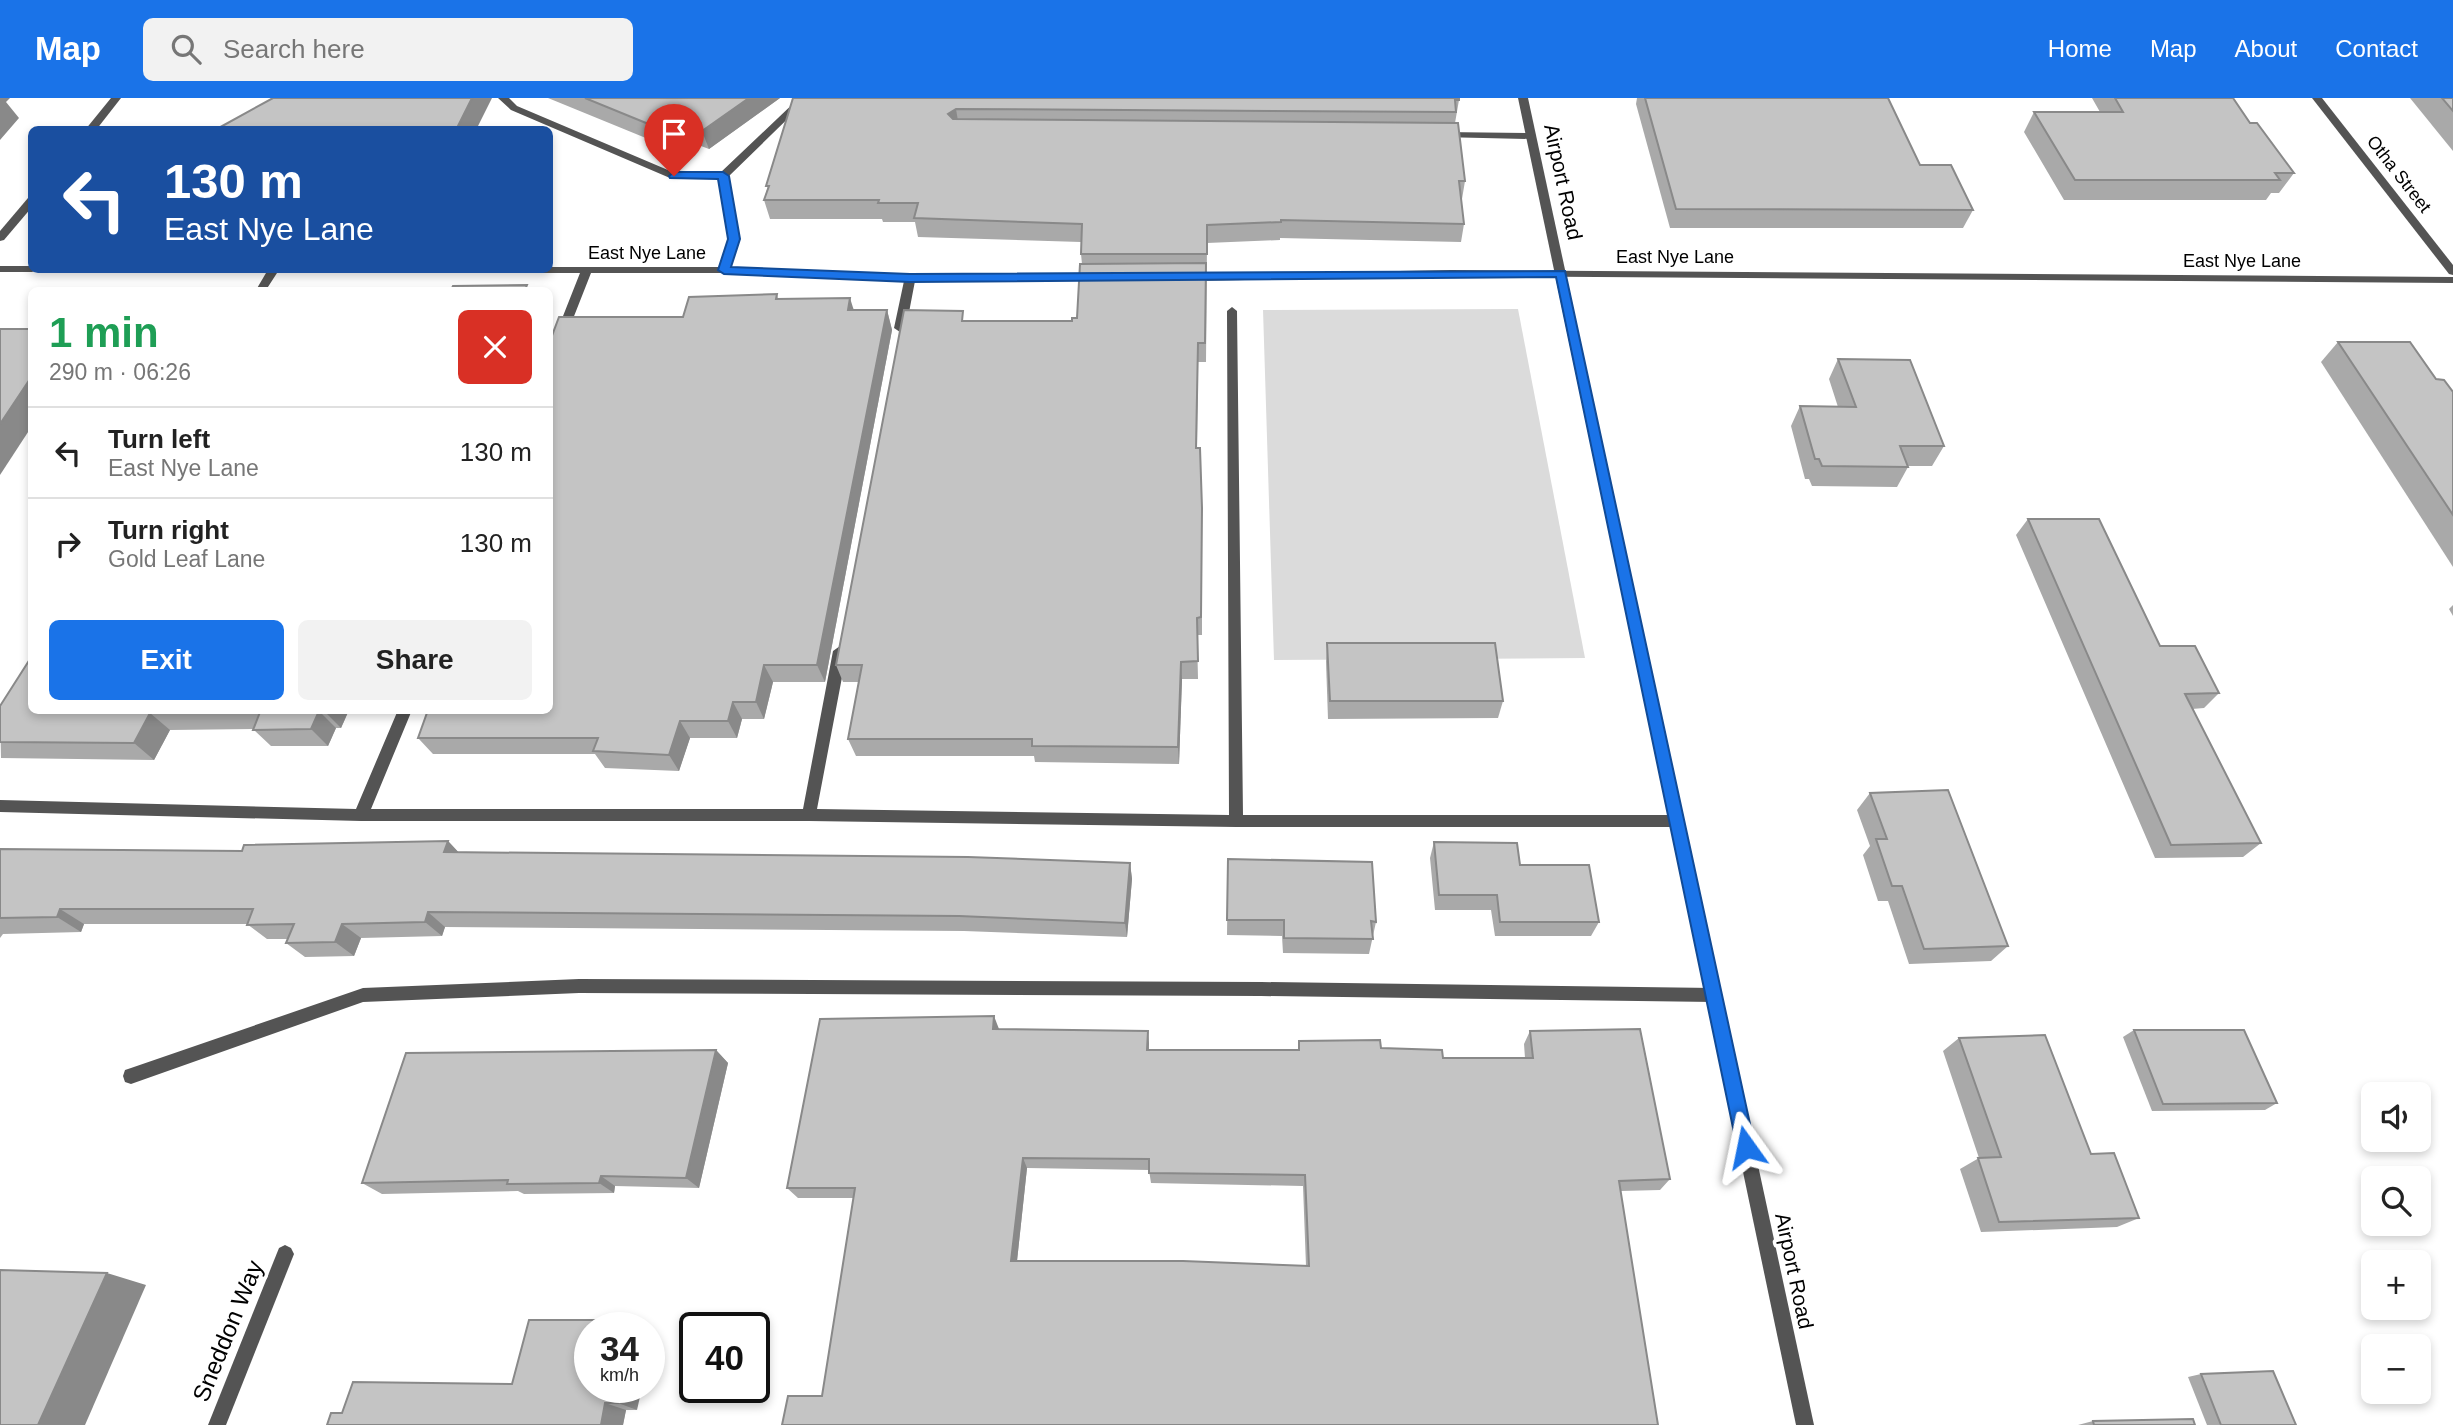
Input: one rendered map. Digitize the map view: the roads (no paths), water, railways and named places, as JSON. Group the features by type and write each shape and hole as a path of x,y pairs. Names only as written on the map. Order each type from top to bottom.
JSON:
{"street":[{"path":"93,126 116,98"},
{"path":"503,98 514,108 674,176 723,176 804,98"},
{"name":"Airport Road","path":"1523,98 1805,1425"},
{"name":"Otha Street","path":"2318,98 2453,272"},
{"path":"1433,135 1531,136"},
{"path":"723,176 734,239 724,270"},
{"path":"0,238 28,205"},
{"path":"0,270 28,270"},
{"name":"East Nye Lane","path":"553,270 724,270 910,278 1113,278"},
{"path":"553,355 587,270"},
{"name":"East Nye Lane","path":"1183,278 1561,274 2453,280"},
{"path":"899,337 910,278"},
{"path":"1232,311 1236,821"},
{"path":"809,815 842,637"},
{"path":"361,815 402,714"},
{"path":"0,806 361,815 1675,821"},
{"path":"131,1076 363,995 607,986 1247,989 1714,995"},
{"name":"Sneddon Way","path":"217,1425 285,1254"}]}
